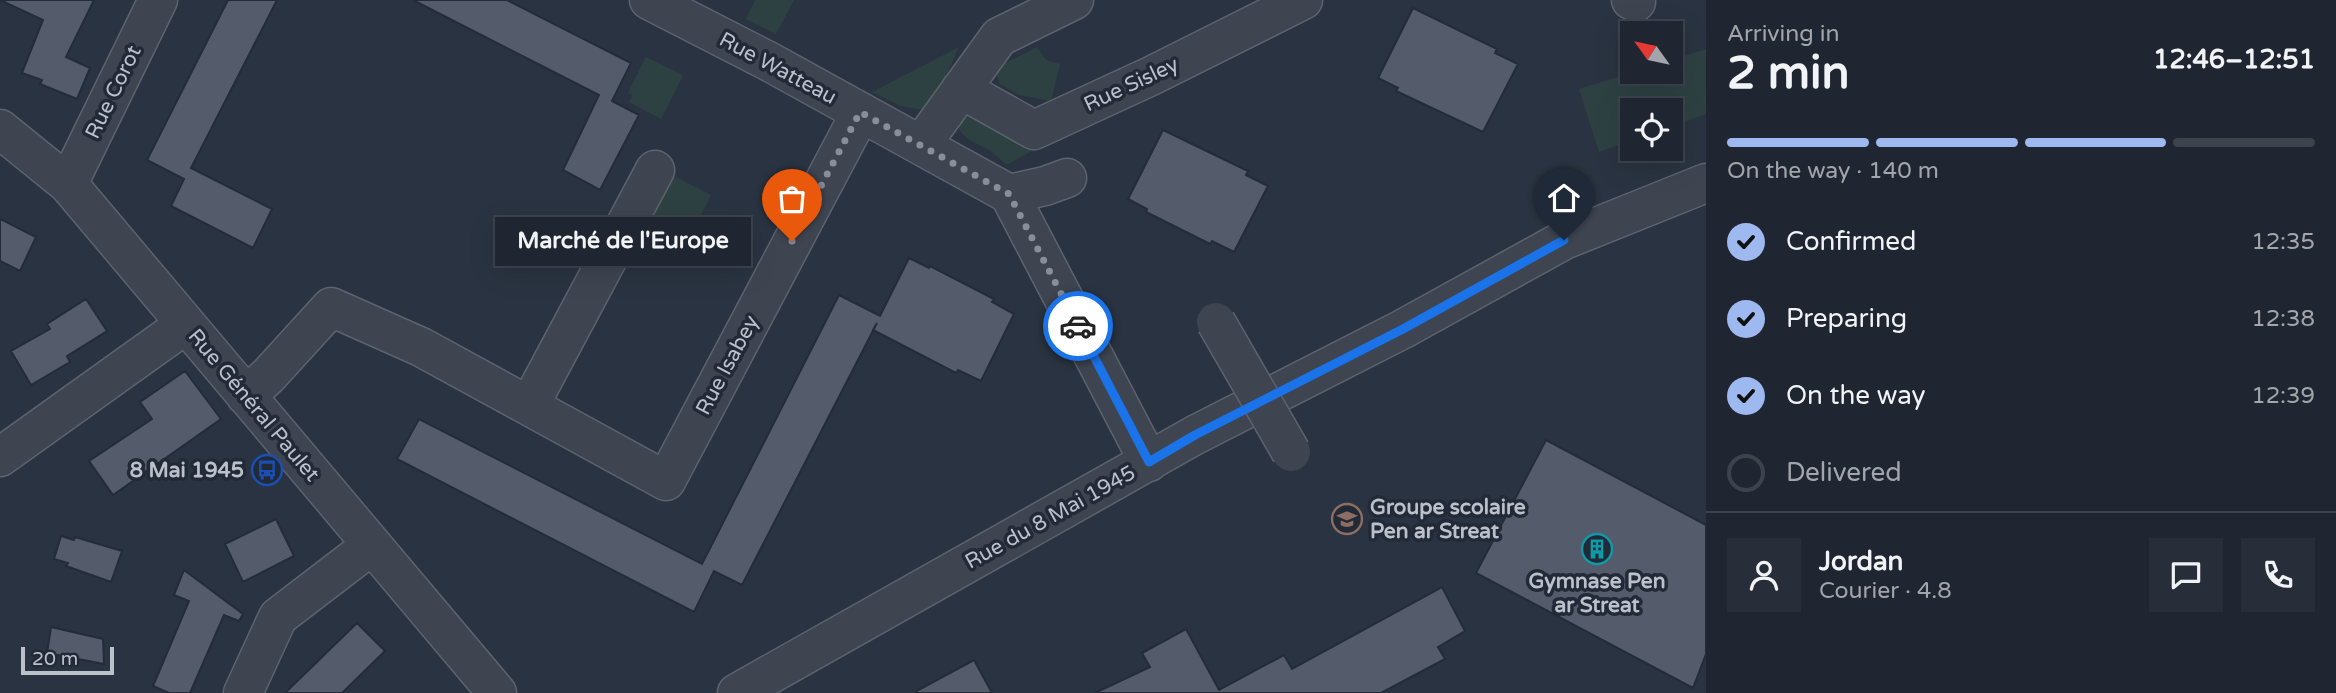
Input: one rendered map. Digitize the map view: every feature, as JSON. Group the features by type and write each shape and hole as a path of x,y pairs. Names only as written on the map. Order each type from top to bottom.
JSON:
{"street":[{"name":"Rue Corot","path":"68,184 158,0"},
{"name":"Rue Watteau","path":"649,0 703,12 860,112 1009,194"},
{"path":"921,145 999,37 1074,0"},
{"name":"Rue Sisley","path":"961,89 1034,130 1151,76 1303,0"},
{"name":"Rue Isabey","path":"246,396 331,307 421,347 666,481 860,112"},
{"name":"Rue Général Paulet","path":"0,129 68,184 497,693"},
{"path":"528,406 655,170"},
{"path":"1067,178 1009,194 1149,462"},
{"name":"Rue du 8 Mai 1945","path":"737,693 1217,423 1403,329 1564,240 1706,183"},
{"path":"1216,321 1291,452"},
{"path":"0,457 186,324"},
{"path":"243,693 278,617 372,545"}],"green space":[{"path":"755,0 794,0 776,34 746,19"},
{"path":"959,47 939,91 923,110 901,106 872,92"},
{"path":"1037,47 1046,60 1060,64 1051,101 1019,95 1000,84 997,75 1002,65"},
{"path":"1706,49 1706,114 1683,123 1683,98 1620,98 1620,145 1599,152 1579,89 1620,76 1620,84 1684,84 1684,56"},
{"path":"646,57 683,75 661,119 629,102 632,95 628,93"},
{"path":"965,113 1029,145 1032,151 1007,165 989,150 962,134 957,125"},
{"path":"666,172 711,195 687,242 642,219"}],"building":[{"path":"0,0 94,0 66,57 90,68 77,99 40,84 42,80 22,73 43,20"},
{"path":"228,0 277,0 191,168 272,209 253,248 171,206 184,179 147,160"},
{"path":"413,0 507,0 631,63 612,101 639,115 600,190 563,170 599,95"},
{"path":"1413,8 1497,49 1495,53 1518,64 1483,132 1396,91 1398,88 1378,78"},
{"path":"1163,130 1248,171 1246,175 1268,186 1234,252 1212,241 1210,244 1146,212 1147,209 1128,199"},
{"path":"0,219 36,237 20,271 0,261"},
{"path":"909,258 994,299 992,302 1014,314 981,381 958,370 956,373 873,330 742,585 714,571 694,612 397,459 419,419 702,564 839,295 880,316"},
{"path":"86,299 107,331 67,356 70,362 31,385 11,351 50,329 47,324"},
{"path":"185,371 221,419 113,495 89,461 152,419 140,402"},
{"name":"Gymnase Pen ar Streat","path":"1546,440 1706,525 1706,654 1693,688 1476,573"},
{"path":"276,519 294,556 243,582 225,544"},
{"path":"61,536 74,540 75,537 122,551 111,582 54,559"},
{"path":"184,570 243,614 239,621 224,615 190,693 169,693 153,686 189,601 174,595"},
{"path":"1442,587 1465,631 1438,647 1445,659 1381,693 1095,693 1150,667 1142,653 1186,629 1219,690 1284,655 1292,669"},
{"path":"357,623 385,651 342,693 285,693"},
{"path":"51,627 103,639 104,664 47,653"},
{"path":"974,660 992,693 913,693"}],"way so far":[{"path":"792,241 860,112 1009,194 1078,326"}],"place":[{"name":"Marché de l'Europe","path":"792,241"},
{"name":"8 Mai 1945","path":"267,470"},
{"name":"Groupe scolaire Pen ar Streat","path":"1347,519"},
{"name":"Gymnase Pen ar Streat","path":"1597,549"}],"route":[{"path":"1078,326 1149,462 1332,363 1403,329 1564,240"}]}
